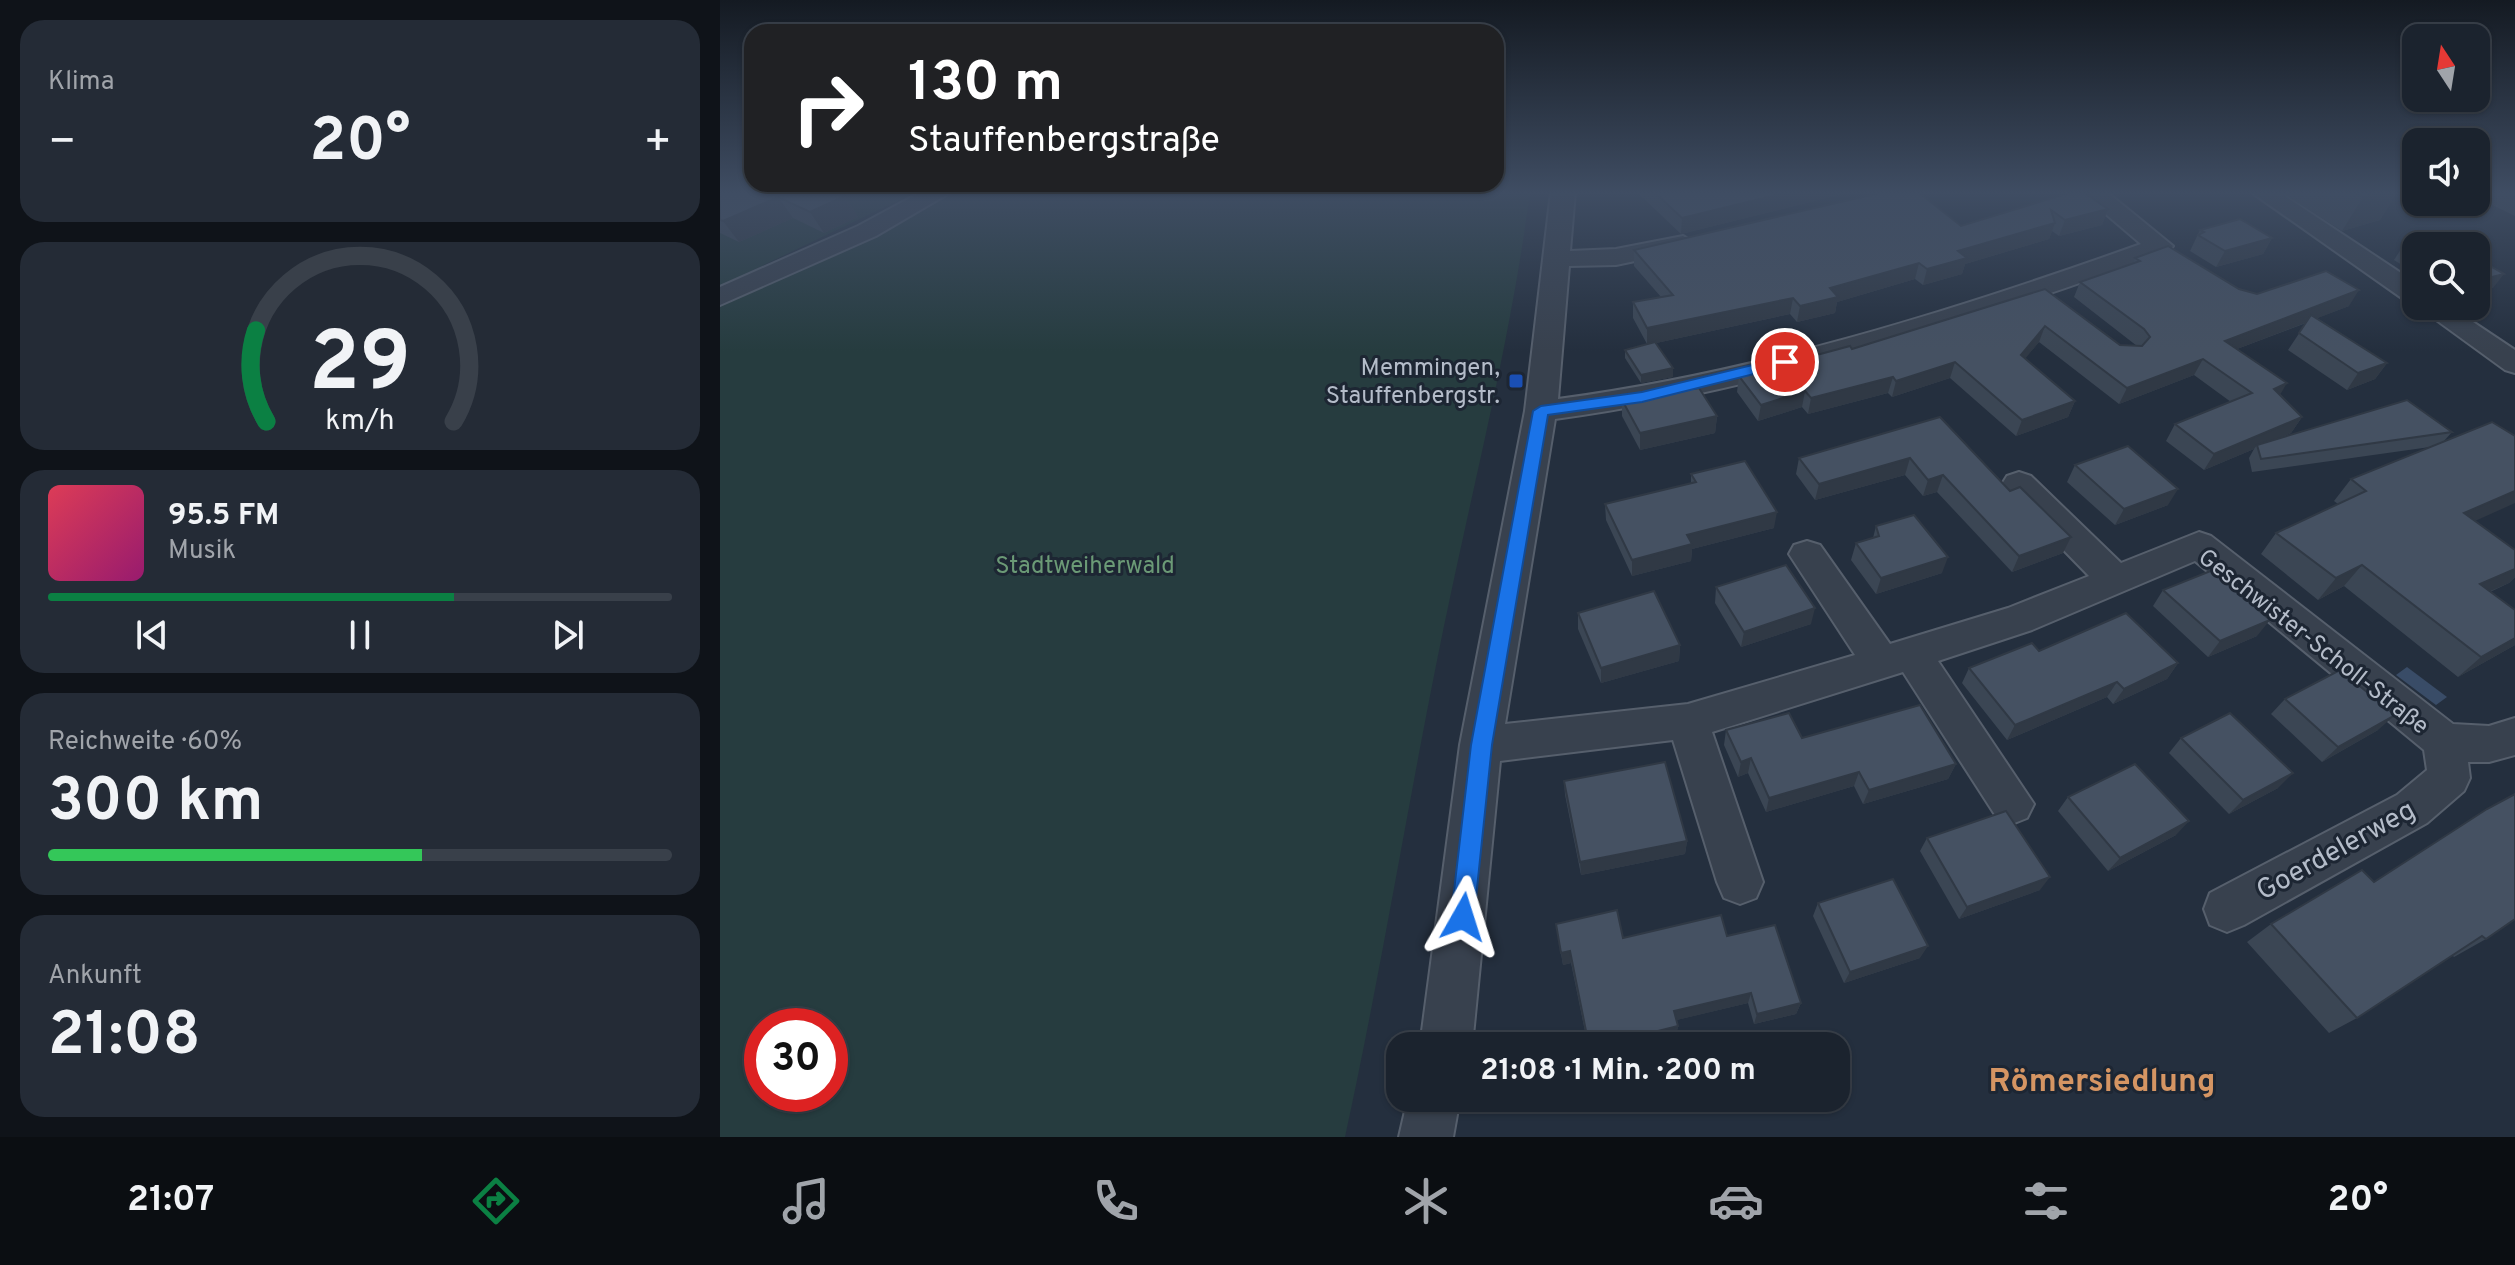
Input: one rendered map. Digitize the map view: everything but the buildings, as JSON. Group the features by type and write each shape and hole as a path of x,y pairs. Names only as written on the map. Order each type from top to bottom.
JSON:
{"street":[{"path":"720,297 836,245"},
{"path":"1448,1032 1481,745 1541,411 1559,245"},
{"path":"1558,259 1616,257 1674,245"},
{"path":"1541,411 1642,397 1836,349 2039,288 2171,254 2160,245"},
{"path":"2342,245 2402,286"},
{"path":"2039,288 2063,307"},
{"path":"2451,320 2515,364"},
{"path":"2019,484 2115,579"},
{"name":"Geschwister-Scholl-Straße","path":"1481,745 1688,721 1898,660 2019,620 2199,545 2444,741 2470,745 2505,742 2515,736"},
{"path":"1807,554 1898,660 2012,804"},
{"path":"1688,721 1740,882"},
{"name":"Goerdelerweg","path":"2227,909 2412,809 2449,778 2444,741"},
{"path":"1426,1137 1431,1112"}],"green space":[{"path":"720,245 805,245 720,286"},
{"name":"Stadtweiherwald","path":"846,245 1522,245 1502,356 1444,626 1345,1137 720,1137 720,306"}],"water":[{"path":"2407,667 2447,697 2436,705 2396,675"}],"place":[{"name":"Memmingen, Stauffenbergstr.","path":"1516,381"}],"district":[{"name":"Römersiedlung","path":"2102,1080"}],"route":[{"path":"1463,917 1481,745 1541,411 1642,397 1785,362"}]}
